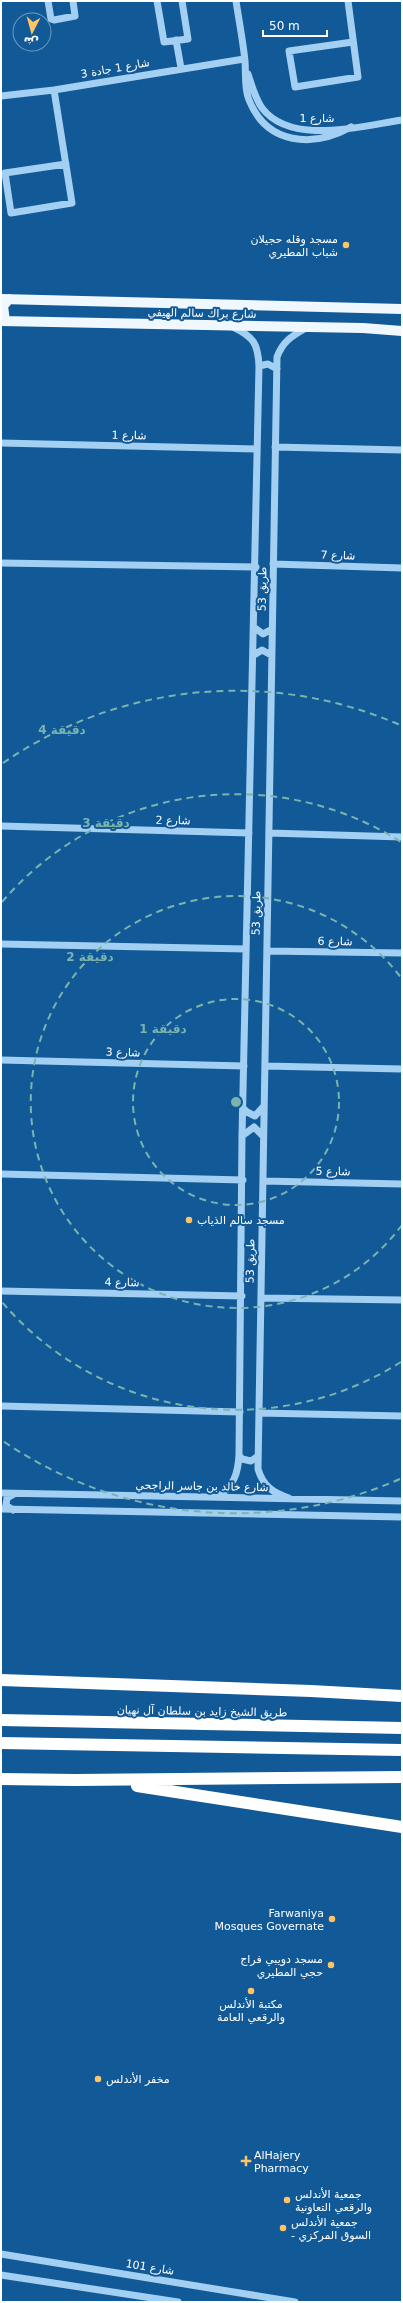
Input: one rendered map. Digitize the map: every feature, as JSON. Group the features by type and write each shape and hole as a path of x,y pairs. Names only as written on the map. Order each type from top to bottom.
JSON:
{"highway":[{"path":"1,1672 41,1681"},
{"path":"1,1680 311,1691 402,1696"},
{"path":"1,1688 41,1681"},
{"name":"طريق الشيخ زايد بن سلطان آل نهيان","path":"1,1720 402,1728"},
{"path":"1,1743 402,1750"},
{"path":"1,1779 99,1780 402,1777"},
{"path":"99,1780 402,1826"}],"main road":[{"name":"شارع براك سالم الهيفي","path":"5,299 402,309"},
{"path":"3,321 3,306 5,299"},
{"name":"شارع براك سالم الهيفي","path":"3,321 307,327 402,331"}],"street":[{"path":"48,1 51,19 54,20 75,16 73,1"},
{"path":"157,1 164,42 188,39 182,1"},
{"name":"شارع 1","path":"236,1 249,100 259,120 272,130 288,138 312,140 335,135 351,128"},
{"path":"348,1 358,77 295,87 289,51 353,42"},
{"path":"176,40 181,68"},
{"name":"شارع 1 جادة 3","path":"1,96 54,90 244,58"},
{"name":"شارع 1","path":"245,66 258,102 267,113 284,126 303,130 351,128 402,120"},
{"path":"54,90 66,164 72,202 11,213 5,173 66,164"},
{"name":"طريق 53","path":"218,1497 229,1489 235,1481 239,1469 242,1296 242,1136 255,628 259,366 256,345 247,333 232,326"},
{"name":"طريق 53","path":"289,1498 273,1493 262,1480 258,1469 260,1298 277,357 282,345 292,335 307,327"},
{"path":"259,366 268,364 277,369"},
{"name":"شارع 1","path":"1,443 257,448"},
{"path":"275,447 402,450"},
{"path":"1,563 256,567"},
{"name":"شارع 7","path":"273,564 402,568"},
{"path":"255,628 263,634 272,629"},
{"path":"254,656 262,650 271,655"},
{"name":"شارع 2","path":"1,826 249,833"},
{"path":"269,833 402,837"},
{"path":"1,944 246,949"},
{"name":"شارع 6","path":"267,951 402,953"},
{"name":"شارع 3","path":"1,1060 244,1066"},
{"path":"265,1066 402,1069"},
{"path":"243,1108 255,1116 264,1106"},
{"path":"242,1136 254,1127 263,1136"},
{"path":"1,1174 243,1180"},
{"name":"شارع 5","path":"263,1181 402,1184"},
{"name":"شارع 4","path":"1,1291 242,1296"},
{"path":"260,1298 402,1300"},
{"path":"1,1406 240,1412"},
{"path":"259,1413 402,1416"},
{"path":"239,1455 242,1459 251,1461 258,1456"},
{"name":"شارع خالد بن جاسر الراجحي","path":"1,1493 162,1498 218,1497 402,1501"},
{"path":"13,1510 6,1505 5,1502 10,1495 18,1493"},
{"path":"1,1509 402,1517"},
{"name":"شارع 101","path":"1,2254 294,2302"},
{"path":"1,2275 178,2302"}],"place":[{"name":"مسجد وقله حجيلان شباب المطيري","path":"346,245"},
{"name":"مسجد سالم الذياب","path":"189,1220"},
{"name":"Farwaniya Mosques Governate","path":"332,1919"},
{"name":"مسجد دويبي فراج حجي المطيري","path":"331,1965"},
{"name":"مكتبة الأندلس والرقعي العامة","path":"251,1991"},
{"name":"مخفر الأندلس","path":"98,2079"},
{"name":"AlHajery Pharmacy","path":"246,2161"},
{"name":"جمعية الأندلس والرقعي التعاونية","path":"287,2200"},
{"name":"جمعية الأندلس - السوق المركزي","path":"283,2228"}]}
